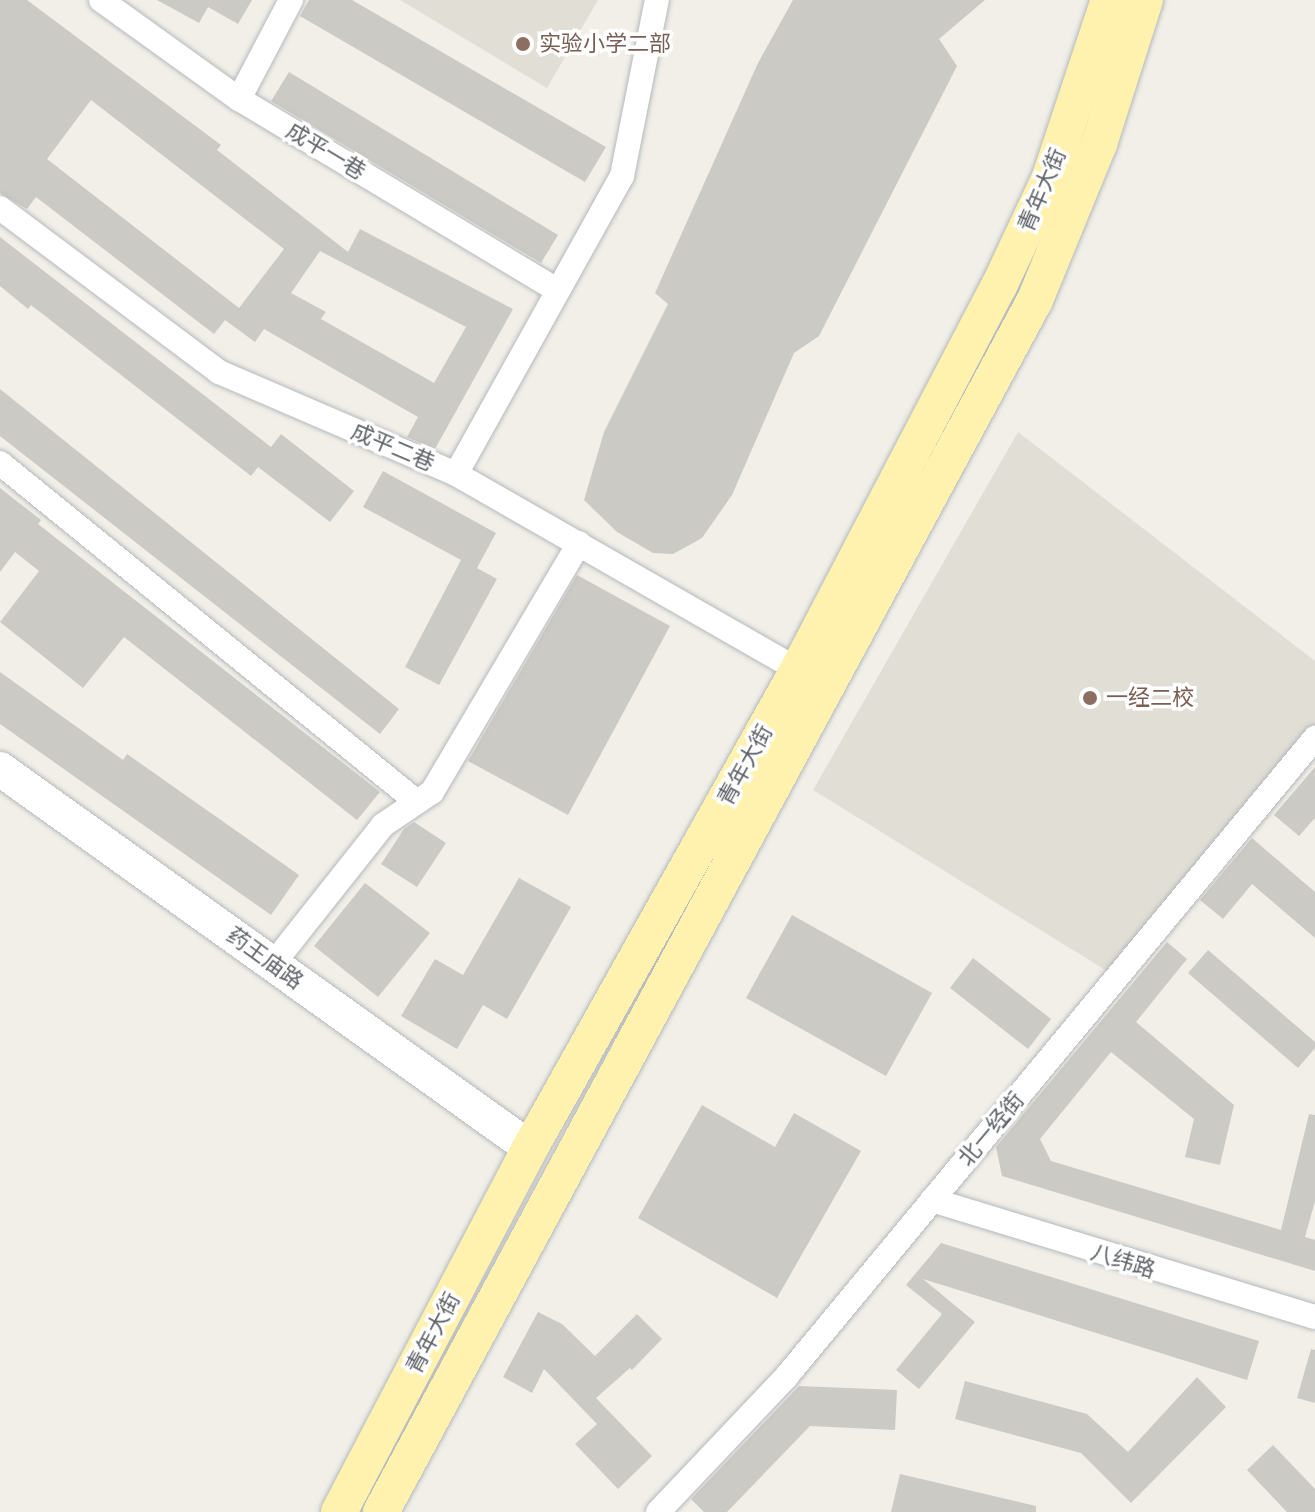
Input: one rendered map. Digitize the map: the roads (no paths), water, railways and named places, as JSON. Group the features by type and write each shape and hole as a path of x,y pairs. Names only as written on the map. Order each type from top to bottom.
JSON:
{"main road":[{"name":"青年大街","path":"339,1512 530,1148 798,670 999,286 1050,177 1109,0"},
{"name":"青年大街","path":"381,1512 1035,300 1099,144 1145,0"}],"street":[{"name":"成平一巷","path":"101,0 239,99 558,291"},
{"path":"239,99 291,0"},
{"path":"456,474 622,176 657,0"},
{"name":"成平二巷","path":"0,208 219,372 456,474 798,670"},
{"path":"0,463 417,802"},
{"path":"273,964 383,825 432,792 579,543"},
{"name":"北一经街","path":"658,1512 786,1377 1315,738"},
{"name":"药王庙路","path":"0,769 530,1148"},
{"name":"八纬路","path":"932,1200 1315,1317"}],"place":[{"name":"实验小学二部","path":"523,44"},
{"name":"一经二校","path":"1090,698"}]}
